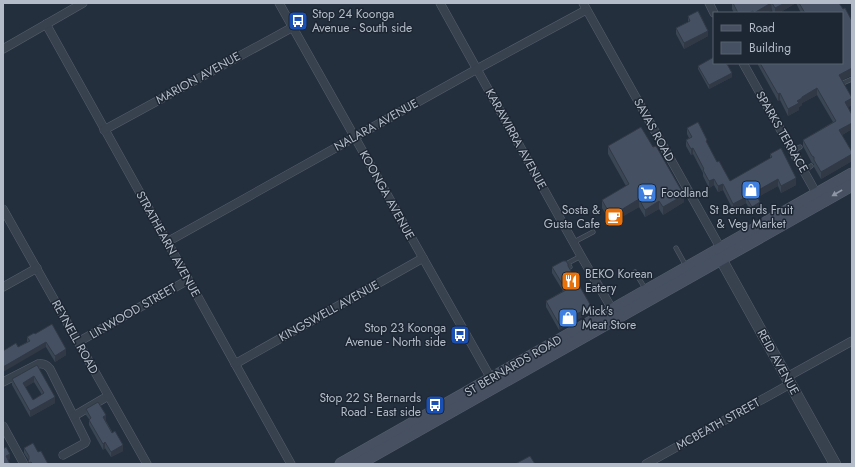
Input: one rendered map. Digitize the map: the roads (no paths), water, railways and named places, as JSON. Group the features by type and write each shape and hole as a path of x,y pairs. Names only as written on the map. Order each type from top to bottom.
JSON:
{"main road":[{"name":"ST BERNARDS ROAD","path":"341,464 493,382 721,254 819,198 852,174"},
{"name":"ST BERNARDS ROAD","path":"819,198 852,185"},
{"name":"ST BERNARDS ROAD","path":"615,313 646,291 687,268 721,254"},
{"name":"ST BERNARDS ROAD","path":"358,464 493,382"}],"street":[{"path":"3,49 83,3"},
{"name":"KOONGA AVENUE","path":"279,3 493,382"},
{"name":"KARAWIRRA AVENUE","path":"440,3 615,313"},
{"path":"709,3 714,12"},
{"name":"NALARA AVENUE","path":"167,242 477,69 584,7"},
{"name":"SAVAS ROAD","path":"584,7 721,254"},
{"name":"STRATHEARN AVENUE","path":"46,24 292,464"},
{"name":"MARION AVENUE","path":"104,130 293,27"},
{"name":"SPARKS TERRACE","path":"744,64 793,151 808,168 819,198"},
{"name":"REYNELL ROAD","path":"3,209 147,464"},
{"name":"REID AVENUE","path":"721,254 788,381 836,464"},
{"name":"KINGSWELL AVENUE","path":"235,364 423,258"},
{"path":"3,287 36,268"},
{"name":"LINWOOD STREET","path":"78,342 188,280"},
{"name":"MCBEATH STREET","path":"646,464 788,381 852,341"},
{"path":"3,382 40,363 46,364 50,369 86,441 63,455"},
{"path":"74,416 108,396"},
{"path":"3,426 24,464"}],"lane":[{"path":"843,83 852,78"},
{"path":"793,151 800,147"},
{"path":"574,242 593,232"},
{"path":"676,248 687,268"},
{"path":"570,267 568,263 582,256"},
{"path":"635,272 646,291"}],"place":[{"name":"Stop 24 Koonga Avenue - South side","path":"298,21"},
{"name":"St Bernards Fruit & Veg Market","path":"751,190"},
{"name":"Foodland","path":"647,193"},
{"name":"Sosta & Gusta Cafe","path":"614,217"},
{"name":"BEKO Korean Eatery","path":"571,281"},
{"name":"Mick's Meat Store","path":"568,318"},
{"name":"Stop 23 Koonga Avenue - North side","path":"460,335"},
{"name":"Stop 22 St Bernards Road - East side","path":"435,405"}]}
